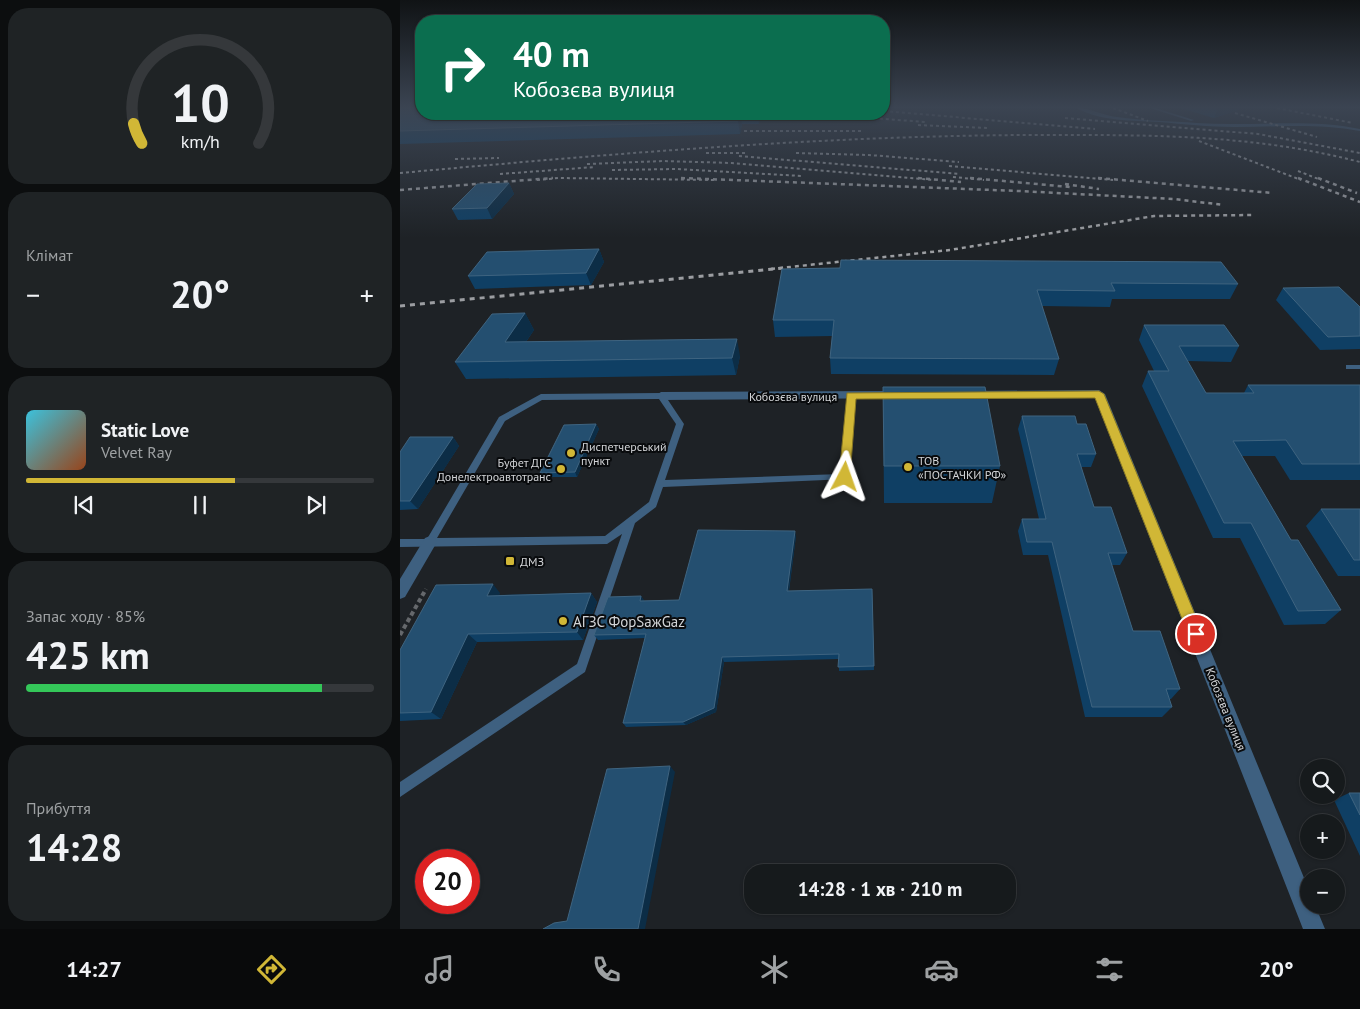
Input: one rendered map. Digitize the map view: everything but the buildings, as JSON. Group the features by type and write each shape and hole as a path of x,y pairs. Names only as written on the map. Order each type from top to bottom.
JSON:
{"street":[{"name":"Кобозєва вулиця","path":"950,395 1099,394 1314,929"},
{"name":"Кобозєва вулиця","path":"661,396 910,395"},
{"path":"400,592 430,542"}],"lane":[{"path":"1349,367 1360,367"},
{"path":"660,484 845,477 851,395"},
{"path":"400,543 607,540 653,504 680,424 661,396 540,396 502,419 430,542"},
{"path":"400,790 581,668 631,521"}],"path":[{"path":"400,635 426,589"}],"railway":[{"path":"400,173 657,151"},
{"path":"1226,151 1301,180"},
{"path":"1308,151 1360,162"},
{"path":"1351,151 1360,153"},
{"path":"706,153 746,153"},
{"path":"796,153 869,155 959,162"},
{"path":"739,156 960,174"},
{"path":"455,159 499,158"},
{"path":"587,164 663,161 732,163 933,180"},
{"path":"949,166 1113,180"},
{"path":"500,174 595,167"},
{"path":"612,170 676,169 802,176"},
{"path":"1298,171 1321,180"},
{"path":"953,177 984,180"},
{"path":"400,190 553,178"},
{"path":"537,180 559,178 715,180"},
{"path":"681,178 1019,191 1174,199 1224,205"},
{"path":"918,178 961,182"},
{"path":"970,178 1070,187"},
{"path":"1098,178 1273,193"},
{"path":"1298,178 1360,202"},
{"path":"1318,178 1357,193"},
{"path":"1065,184 1099,189"},
{"path":"771,269 950,250 1154,216 1252,215"},
{"path":"400,306 784,268"}],"place":[{"name":"Диспетчерський пункт","path":"571,453"},
{"name":"ТОВ «ПОСТАЧКИ РФ»","path":"908,467"},
{"name":"Буфет ДГС Донелектроавтотранс","path":"561,469"},
{"name":"ДМЗ","path":"510,561"},
{"name":"АГЗС ФорSажGaz","path":"563,621"}],"route":[{"path":"845,477 851,395 1099,394 1196,634"}]}
